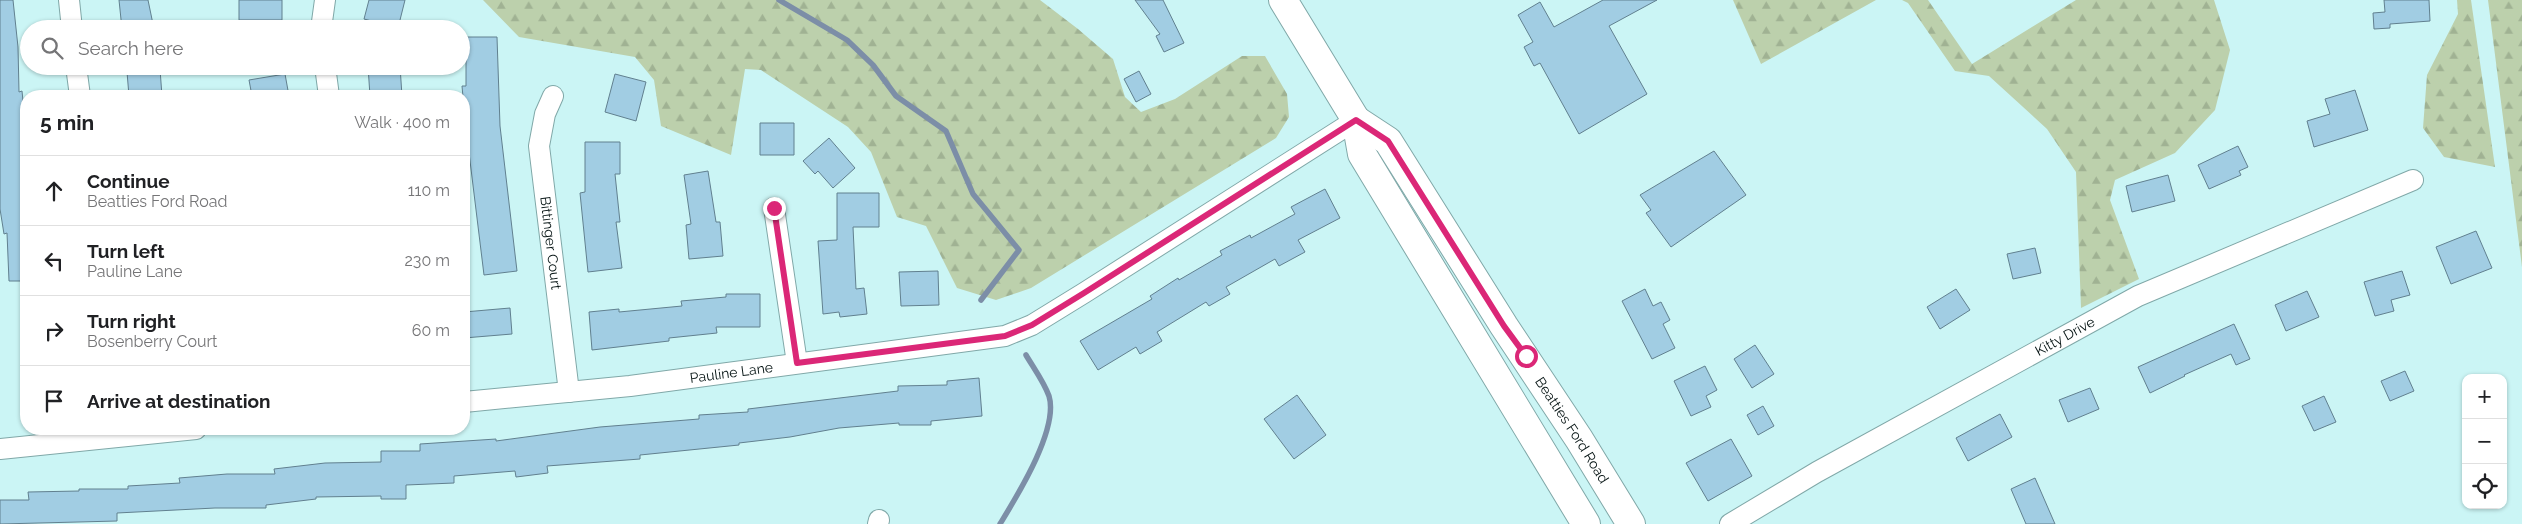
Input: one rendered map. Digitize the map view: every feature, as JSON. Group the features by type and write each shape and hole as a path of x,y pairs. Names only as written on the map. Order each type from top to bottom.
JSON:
{"main road":[{"name":"Beatties Ford Road","path":"1283,0 1356,120 1362,154 1586,524"},
{"name":"Beatties Ford Road","path":"1356,120 1388,141 1504,326 1579,439 1630,524"}],"street":[{"path":"69,0 71,20"},
{"path":"322,20 325,0"},
{"path":"77,75 79,90"},
{"path":"326,75 327,90"},
{"name":"Bittinger Court","path":"554,96 545,114 539,146 568,392"},
{"name":"Pauline Lane","path":"470,401 568,392 1005,336 1032,325 1356,120"},
{"name":"Kitty Drive","path":"1730,524 1826,467 2138,296 2413,180"},
{"path":"774,208 797,363"},
{"path":"0,449 105,435"}],"green space":[{"path":"483,0 1040,0 1113,59 1125,97 1141,112 1175,99 1242,56 1265,56 1287,94 1289,117 1276,138 1031,288 996,300 957,288 926,226 897,217 871,152 848,127 761,70 745,69 731,155 661,126 654,80 635,57 519,37"},
{"path":"1733,0 1876,0 1761,64"},
{"path":"1902,0 1928,0 1972,64 2076,0 2214,0 2230,50 2215,110 2175,153 2115,180 2110,200 2139,279 2081,308 2076,172 2047,129 1989,76 1955,71 1908,3"},
{"path":"2457,0 2471,0 2495,167 2444,157 2423,128 2427,75 2458,14"},
{"path":"2488,0 2522,0 2522,267"}],"building":[{"path":"0,0 13,0 20,92 20,281 9,281 7,233 4,234 0,209"},
{"path":"119,0 148,0 152,20 121,20"},
{"path":"239,0 282,0 282,20 239,20"},
{"path":"369,0 405,0 400,20 364,19"},
{"path":"1135,0 1163,0 1184,43 1164,52 1156,36 1160,34"},
{"path":"1603,0 1657,0 1609,26 1647,94 1579,134 1540,63 1534,66 1524,47 1533,42 1518,15 1540,2 1554,27"},
{"path":"2384,0 2429,0 2430,21 2390,24 2390,28 2374,29 2373,13 2385,12"},
{"path":"470,37 497,37 500,126 517,271 484,275 470,161 470,90 462,90 462,86 466,86 466,75 470,75"},
{"path":"1139,71 1151,94 1136,102 1124,79"},
{"path":"615,74 646,82 636,121 605,112"},
{"path":"127,75 160,75 162,90 128,90"},
{"path":"285,75 288,90 251,90 249,80"},
{"path":"369,75 401,75 402,90 370,90"},
{"path":"2355,90 2368,130 2314,147 2307,121 2330,114 2325,99"},
{"path":"760,123 794,123 794,155 760,155"},
{"path":"829,138 855,168 833,188 818,171 815,174 803,161"},
{"path":"585,142 620,142 620,174 615,174 620,222 616,222 622,268 588,272 580,193 585,192"},
{"path":"2238,146 2248,167 2239,171 2241,175 2209,189 2198,165"},
{"path":"1714,151 1746,195 1671,247 1646,213 1651,210 1640,195"},
{"path":"708,171 716,222 720,222 723,256 689,259 686,225 691,224 684,175"},
{"path":"2168,175 2175,201 2132,212 2126,186"},
{"path":"1325,189 1340,218 1298,240 1305,252 1279,266 1275,259 1226,287 1230,294 1209,306 1206,302 1157,332 1162,341 1140,354 1136,347 1098,370 1080,341 1152,299 1150,296 1178,278 1179,280 1222,255 1220,251 1250,235 1251,238 1295,214 1291,207"},
{"path":"837,193 879,193 879,227 853,227 856,289 864,288 867,314 840,317 839,312 823,314 818,241 837,240"},
{"path":"2476,231 2492,268 2451,284 2436,247"},
{"path":"2035,248 2041,273 2013,279 2007,254"},
{"path":"938,271 939,305 901,306 899,272"},
{"path":"2402,271 2410,295 2391,300 2394,311 2375,316 2364,282"},
{"path":"1645,289 1653,306 1661,302 1670,320 1663,324 1675,348 1652,359 1622,301"},
{"path":"1956,289 1970,310 1940,329 1927,307"},
{"path":"2307,291 2319,317 2286,331 2275,305"},
{"path":"726,294 760,294 760,327 716,327 717,333 669,338 669,341 592,350 589,312 619,309 619,312 682,306 681,301 726,297"},
{"path":"510,308 512,334 470,338 470,311"},
{"path":"2234,324 2250,359 2236,365 2231,354 2150,393 2138,367"},
{"path":"1755,345 1774,374 1752,388 1734,359"},
{"path":"1705,366 1717,390 1706,396 1711,407 1691,416 1674,381"},
{"path":"2405,371 2414,391 2390,401 2381,381"},
{"path":"979,378 982,416 931,421 931,425 899,425 899,423 839,428 790,437 739,443 739,445 640,455 640,459 547,466 548,473 516,477 515,471 454,476 454,483 406,485 406,499 381,499 381,496 316,497 316,499 266,505 266,508 215,508 117,513 117,521 0,524 0,500 29,500 28,492 128,489 128,486 180,483 179,478 227,474 275,474 274,469 325,463 381,462 381,451 420,451 420,444 496,439 496,441 600,427 699,419 699,415 748,412 748,409 898,391 898,386 947,385 947,381"},
{"path":"2090,388 2099,409 2068,422 2059,400"},
{"path":"1297,395 1326,435 1294,459 1264,419"},
{"path":"2324,396 2336,422 2314,431 2302,406"},
{"path":"1763,406 1774,426 1758,435 1747,415"},
{"path":"2000,414 2012,437 1968,461 1956,438"},
{"path":"1731,439 1752,476 1708,501 1686,463"},
{"path":"2035,478 2055,524 2026,524 2011,489"}],"waterway":[{"path":"779,0 847,40 873,65 896,96 946,131 973,194 1019,250 981,300"},
{"path":"1000,524 1035,462 1048,426 1049,396 1026,355"}],"route":[{"path":"774,208 797,363 1005,336 1032,325 1084,293 1356,120 1388,141 1504,326 1526,356"}]}
